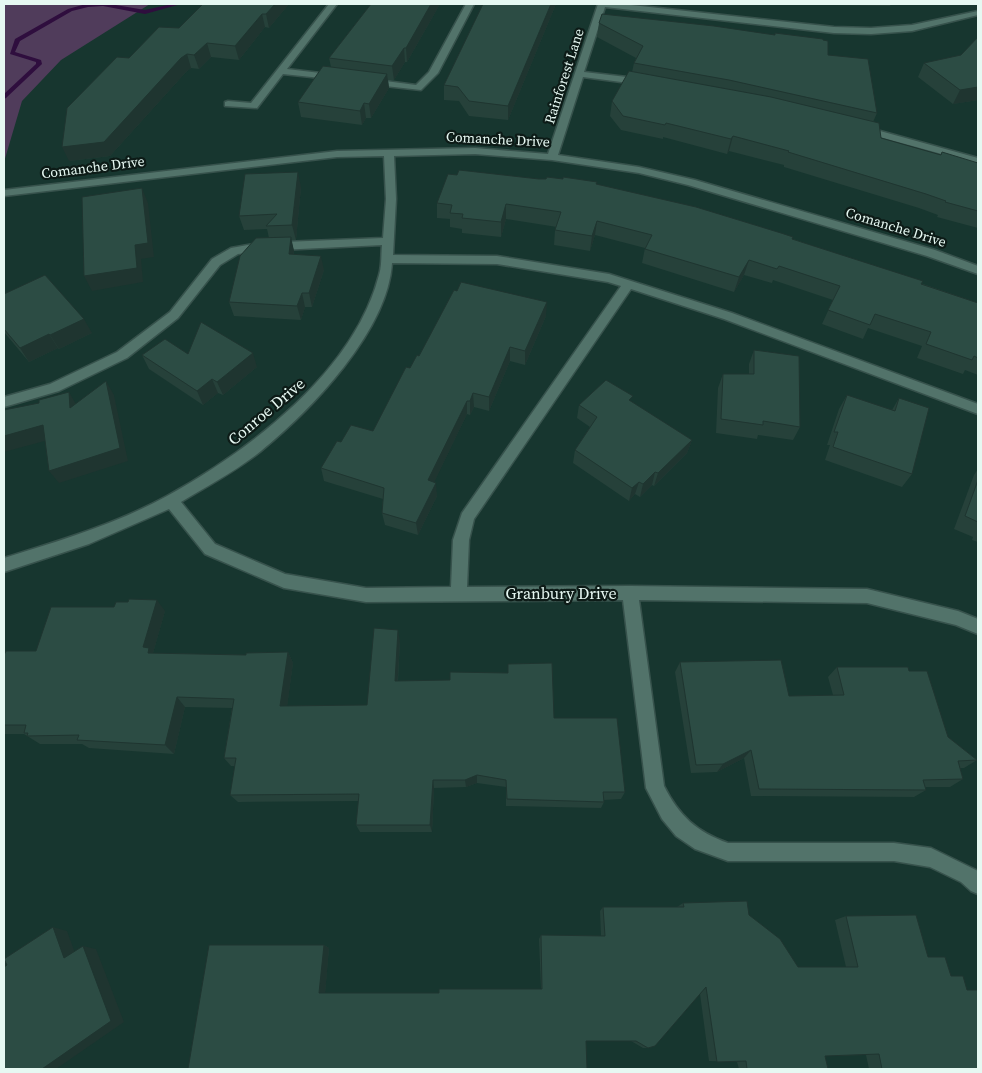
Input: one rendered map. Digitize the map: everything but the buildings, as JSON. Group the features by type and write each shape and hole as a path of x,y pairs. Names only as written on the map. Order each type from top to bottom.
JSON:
{"street":[{"path":"228,104 254,106 333,4"},
{"path":"281,71 418,88 433,73 470,4"},
{"path":"602,4 834,30 862,31 912,28 978,13"},
{"name":"Rainforest Lane","path":"552,157 602,4"},
{"path":"578,74 653,83"},
{"path":"850,126 952,152 978,161"},
{"name":"Comanche Drive","path":"4,192 337,154 475,151 552,157 639,170 690,182 930,253 978,270"},
{"name":"Conroe Drive","path":"4,565 84,540 170,501 255,448 321,388 363,330 378,299 386,273 391,199 389,152"},
{"path":"4,402 54,388 122,355 174,316 216,262 236,251 259,247 388,241"},
{"path":"387,259 496,260 610,278 728,316 978,409"},
{"path":"459,594 461,540 467,517 629,284"},
{"name":"Granbury Drive","path":"170,501 210,549 284,581 366,594 630,593 867,596 958,618 978,627"},
{"path":"630,593 655,788 666,810 682,830 703,844 728,852 894,852 931,858 968,876 978,884"}],"shaded area":[{"path":"4,4 150,4 61,60 22,101 4,162"}],"waterway":[{"path":"4,97 39,64 39,61 12,53 17,40 70,10 88,5 103,4 145,12 178,4"}]}
